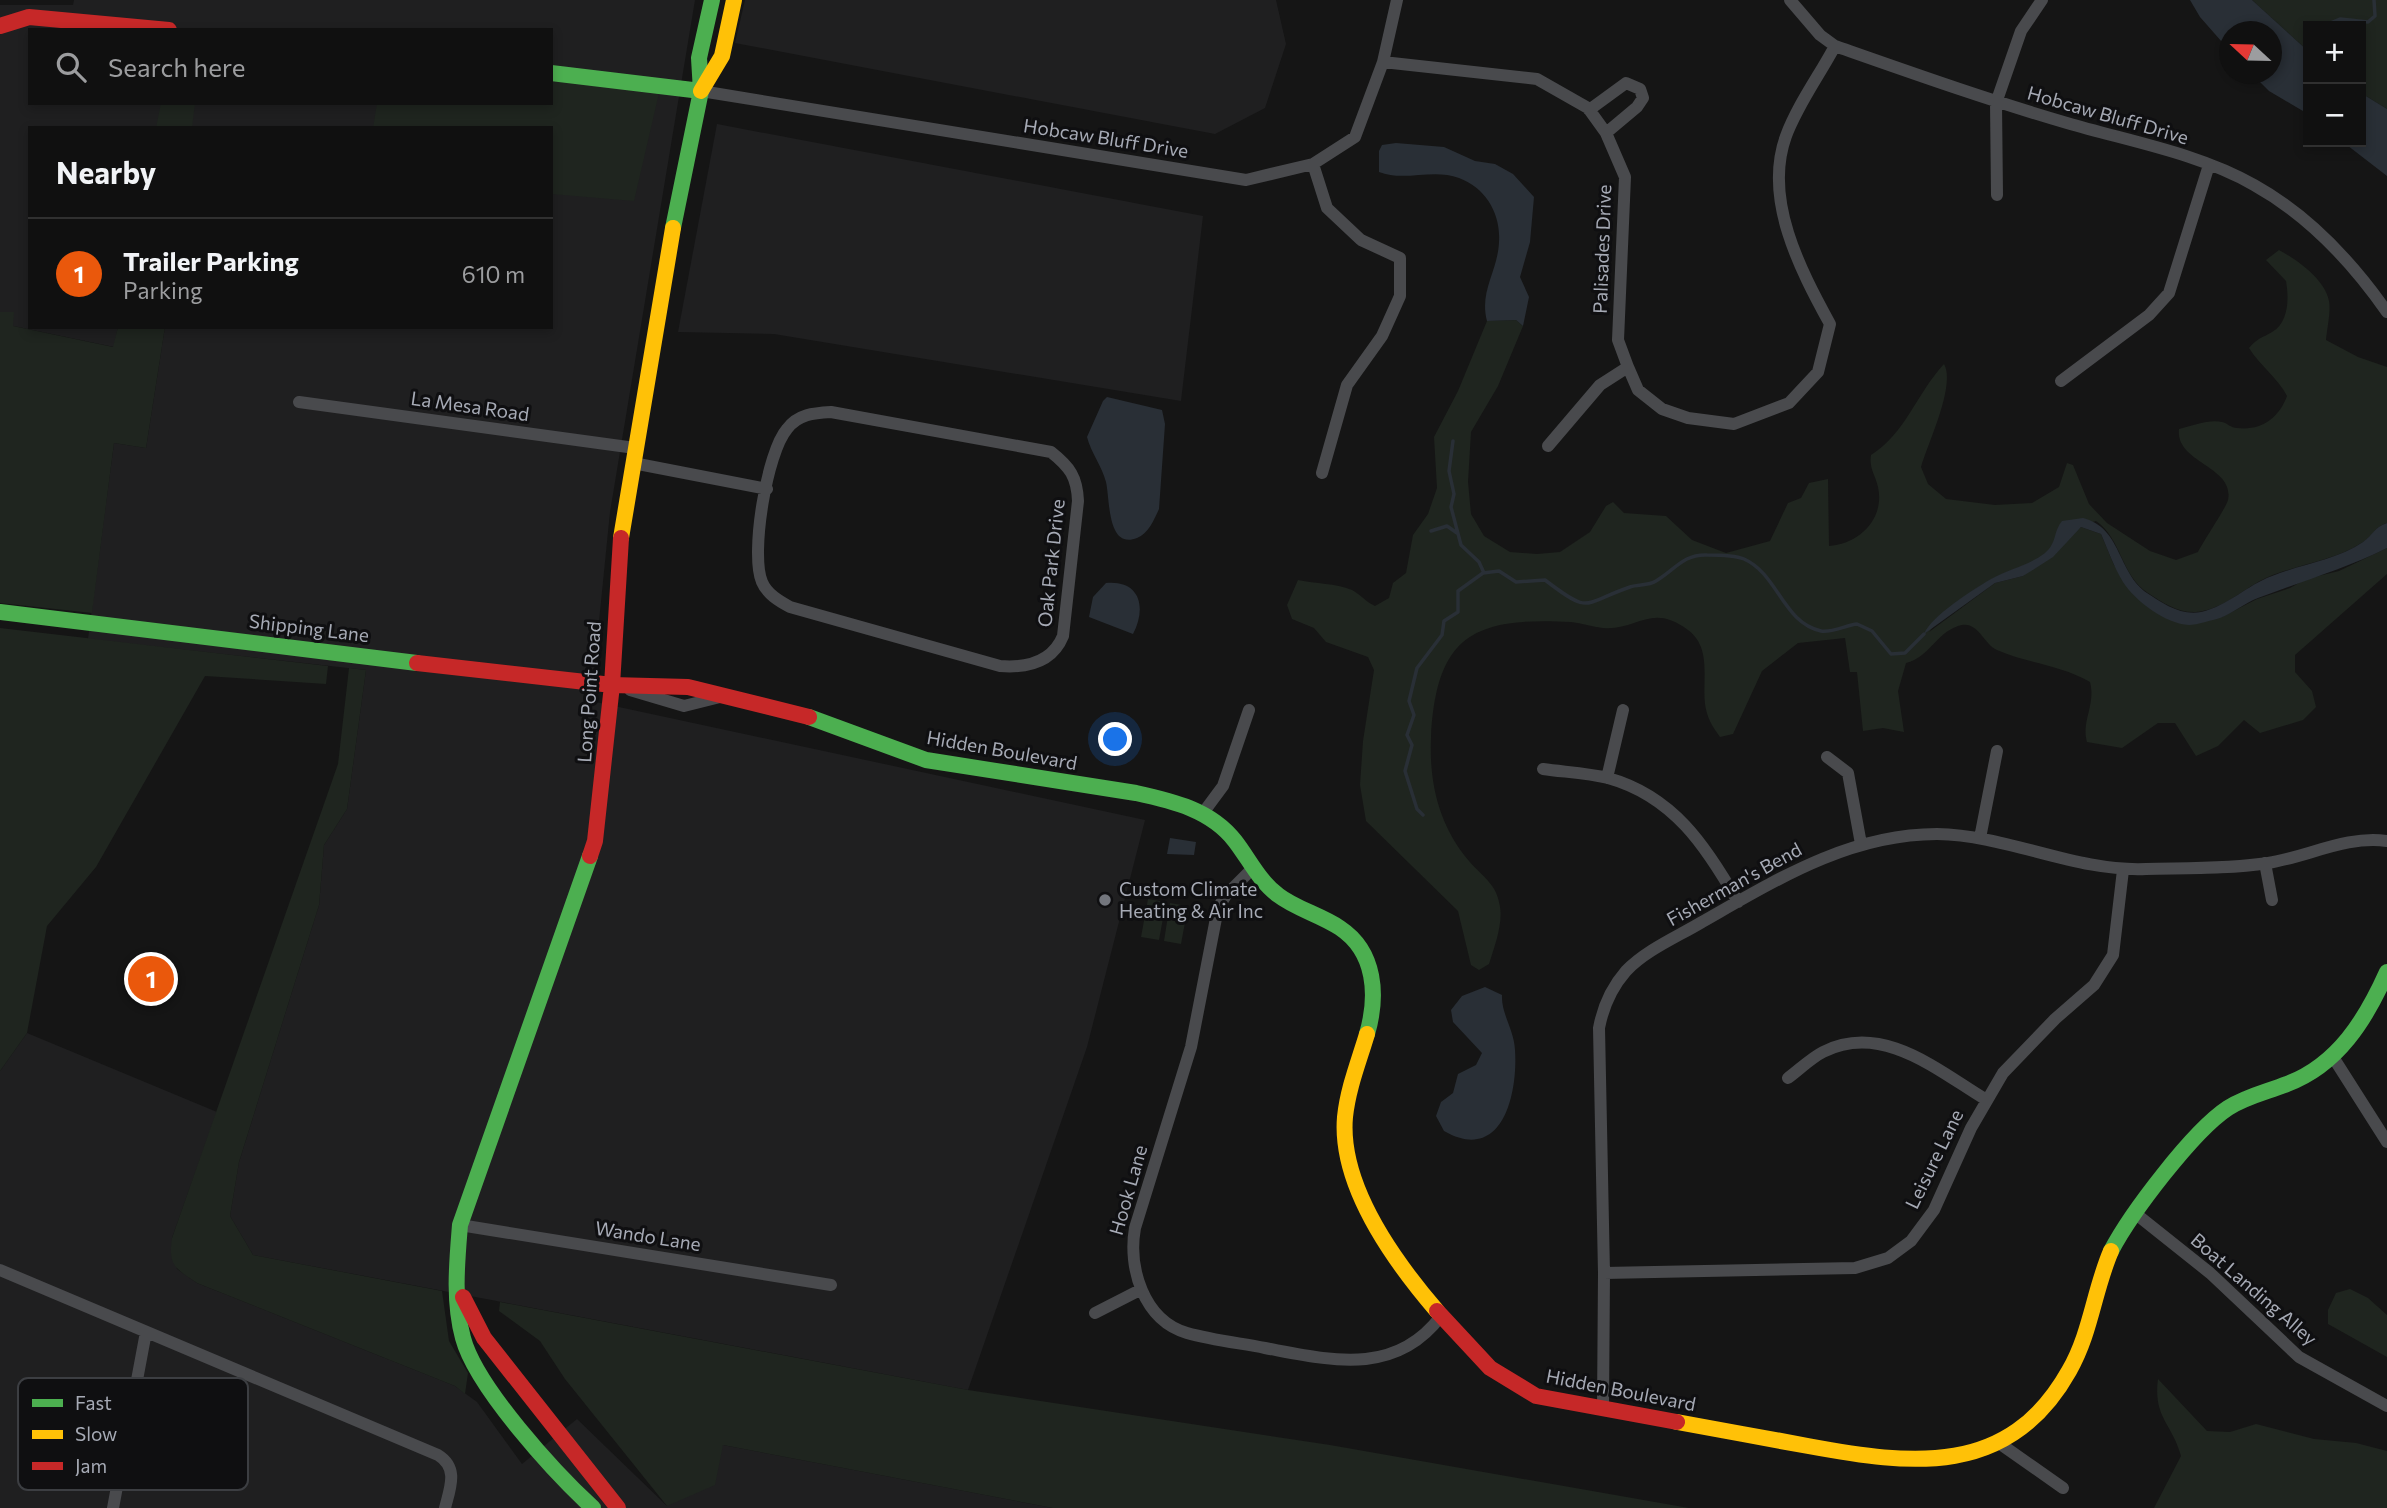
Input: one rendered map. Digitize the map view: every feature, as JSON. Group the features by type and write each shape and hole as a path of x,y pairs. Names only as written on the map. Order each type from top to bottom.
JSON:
{"street":[{"name":"Long Point Road","path":"593,1508 561,1479 478,1374 463,1338 456,1280 460,1225 592,855 603,788 612,685 617,559 671,239 701,91 699,58 712,0"},
{"name":"Long Point Road","path":"701,91 722,56 734,0"},
{"name":"Hobcaw Bluff Drive","path":"701,91 1246,180 1313,164 1355,137 1382,62 1397,0"},
{"name":"Hobcaw Bluff Drive","path":"1790,0 1820,35 1835,46 1996,103 2209,165 2254,184 2310,223 2366,282 2387,312"},
{"path":"1997,195 1996,103 2021,31 2042,0"},
{"path":"0,26 29,17 147,28"},
{"name":"Palisades Drive","path":"1382,62 1537,79 1589,110 1606,134 1625,177 1618,340 1638,390 1662,409 1688,418 1734,424 1789,403 1818,372 1830,324 1812,292 1787,231 1777,174 1785,137 1802,100 1835,46"},
{"path":"553,74 701,91"},
{"path":"1589,110 1626,83 1640,89 1643,98 1637,107 1606,134"},
{"path":"1313,164 1326,208 1361,240 1400,258 1400,296 1382,336 1347,386 1322,473"},
{"path":"2061,382 2148,315 2169,293 2209,165"},
{"path":"1548,446 1600,385 1628,368"},
{"name":"La Mesa Road","path":"299,402 634,456 766,489"},
{"name":"Oak Park Drive","path":"807,413 841,414 1051,452 1067,465 1077,481 1078,491 1060,643 1052,654 1036,664 1018,668 1000,666 790,607 775,598 763,585 757,568 757,549 766,489 775,451 783,435 787,428 807,413"},
{"name":"Shipping Lane","path":"0,612 612,685"},
{"name":"Hidden Boulevard","path":"612,685 688,687 819,719 926,760 1136,793 1170,800 1203,813 1234,839 1254,868 1278,895 1352,938 1368,962 1373,984 1373,1012 1349,1093 1345,1119 1348,1153 1376,1229 1407,1276 1468,1348 1512,1383 1536,1396 1914,1463 1948,1458 1999,1444 2028,1422 2054,1395 2073,1368 2088,1331 2105,1264 2119,1236 2183,1154 2227,1108 2261,1091 2290,1083 2333,1057 2357,1029 2387,972"},
{"path":"1203,813 1223,786 1249,710"},
{"path":"1607,778 1623,710"},
{"path":"1980,838 1997,751"},
{"path":"1827,757 1848,773 1861,844"},
{"path":"1543,769 1607,778 1639,790 1675,813 1700,839 1738,902"},
{"name":"Fisherman's Bend","path":"1603,1408 1604,1273 1597,1049 1602,1011 1612,990 1627,970 1649,953 1792,871 1861,844 1926,835 1980,838 2123,870 2264,863 2295,858 2338,844 2387,841"},
{"path":"2264,863 2272,900"},
{"name":"Hook Lane","path":"1254,868 1226,895 1218,908 1191,1047 1132,1247 1133,1268 1140,1290 1160,1315 1186,1333 1336,1359 1360,1360 1392,1353 1429,1332 1441,1316"},
{"name":"Leisure Lane","path":"1604,1273 1855,1268 1888,1258 1911,1241 1934,1210 1985,1099 2003,1073 2055,1019 2094,985 2113,955 2123,870"},
{"path":"1788,1079 1822,1052 1851,1043 1878,1042 1916,1056 1985,1099"},
{"path":"2333,1057 2387,1142"},
{"name":"Boat Landing Alley","path":"2136,1214 2210,1273 2299,1357 2387,1406"},
{"name":"Wando Lane","path":"460,1225 831,1285"},
{"path":"0,1270 438,1455 446,1460 452,1470 445,1508"},
{"path":"456,1280 484,1338 618,1508"},
{"path":"1095,1313 1140,1290"},
{"path":"137,1378 146,1332"},
{"path":"1999,1444 2063,1488"},
{"path":"113,1508 116,1490"}],"shaded area":[{"path":"74,0 695,0 610,512 591,701 1145,820 1087,1047 968,1390 253,1255 230,1216 239,1162 319,905 324,845 347,809 366,670 88,639 114,443 146,448 165,329 553,329 553,126 28,126 28,329 118,329 114,347 13,326 13,312 0,312 0,5 73,5"},
{"path":"745,0 1276,0 1286,44 1265,108 1215,134 735,43"},
{"path":"2190,0 2252,0 2275,21 2219,21 2219,39 2200,17"},
{"path":"2252,0 2387,0 2387,109 2366,96 2366,21 2303,21 2303,46 2282,27 2282,21 2275,21"},
{"path":"2282,27 2303,46 2303,111 2262,84 2282,84"},
{"path":"553,80 659,93 634,201 553,194 553,126 373,126 377,105 553,105"},
{"path":"2366,96 2387,109 2387,176 2349,147 2366,147"},
{"path":"161,105 195,105 192,126 156,126"},
{"path":"717,124 1203,216 1181,401 774,334 678,332"},
{"path":"1396,143 1444,147 1475,161 1495,164 1513,174 1534,197 1530,242 1520,277 1529,297 1523,326 1516,320 1487,321 1485,300 1499,242 1497,222 1490,203 1469,182 1449,175 1398,176 1379,172 1379,151 1382,145"},
{"path":"2279,250 2309,271 2322,285 2330,310 2326,340 2358,357 2387,367 2387,523 2351,549 2271,576 2221,605 2196,612 2171,607 2139,586 2111,537 2096,521 2056,534 2054,544 2040,558 2000,575 1974,590 1950,609 1929,632 1995,583 2023,576 2081,527 2101,534 2114,565 2162,615 2222,617 2257,599 2290,588 2306,579 2339,571 2387,548 2387,574 2295,655 2295,672 2312,691 2316,707 2303,720 2260,733 2244,720 2218,746 2196,756 2175,723 2158,723 2122,748 2087,742 2090,682 2066,671 1997,650 1975,629 1965,625 1950,630 1921,656 1906,663 1898,691 1904,732 1883,728 1863,731 1857,672 1850,672 1845,638 1798,643 1762,671 1733,734 1720,737 1710,722 1706,709 1704,664 1700,646 1688,630 1675,622 1654,618 1615,628 1603,628 1571,622 1538,621 1509,623 1486,629 1467,639 1452,654 1441,675 1431,738 1434,787 1443,819 1459,848 1493,887 1500,907 1499,928 1489,964 1479,970 1471,965 1458,911 1366,821 1360,785 1363,741 1374,670 1368,657 1326,642 1314,628 1292,619 1287,605 1298,580 1346,588 1375,606 1389,598 1393,583 1406,573 1413,535 1428,514 1437,488 1434,437 1458,391 1487,321 1516,320 1523,326 1498,386 1471,432 1468,482 1471,514 1484,536 1510,552 1560,552 1590,532 1606,506 1613,502 1624,513 1666,516 1692,540 1726,553 1770,541 1788,503 1801,498 1809,483 1828,479 1829,546 1850,540 1867,528 1878,509 1878,487 1871,455 1902,425 1944,364 1947,373 1944,399 1921,467 1928,484 1946,499 1995,505 2032,503 2059,487 2067,463 2073,465 2089,504 2107,523 2150,551 2176,560 2198,552 2228,500 2228,489 2223,479 2186,450 2180,440 2179,429 2212,421 2235,428 2261,425 2274,417 2287,396 2249,348 2278,328 2285,316 2286,281 2266,260"},
{"path":"0,312 14,312 13,326 113,347 118,329 165,329 146,448 114,443 92,613 0,603"},
{"path":"1107,397 1162,410 1165,424 1159,509 1144,533 1127,540 1120,537 1115,530 1106,482 1087,437"},
{"path":"2083,518 2096,523 2105,531 2130,574 2147,593 2179,610 2194,613 2211,609 2263,580 2353,548 2387,523 2387,548 2339,569 2258,598 2220,618 2189,625 2161,616 2135,597 2120,576 2101,534 2081,527 2053,557 2023,576 1995,583 1924,634 1935,619 1964,596 1991,579 2045,553 2062,521"},
{"path":"1106,583 1127,586 1138,597 1139,614 1133,634 1089,617 1093,597"},
{"path":"0,628 328,666 326,684 205,676 96,867 47,926 27,1033 0,1071"},
{"path":"349,668 366,670 347,809 324,845 319,905 239,1162 230,1216 253,1255 442,1291 449,1341 468,1373 465,1394 455,1386 197,1283 178,1270 171,1255 172,1238 338,764"},
{"path":"1170,838 1196,842 1194,855 1167,854"},
{"path":"1148,899 1166,902 1159,940 1141,937"},
{"path":"1170,903 1188,906 1181,944 1164,941"},
{"path":"1485,987 1502,995 1503,1009 1515,1050 1513,1086 1509,1104 1493,1132 1480,1139 1464,1139 1444,1131 1436,1116 1441,1102 1453,1093 1458,1074 1476,1065 1482,1053 1453,1022 1451,1010 1462,996"},
{"path":"27,1033 217,1112 172,1238 177,1269 197,1283 455,1386 477,1402 522,1464 577,1419 667,1506 723,1445 1053,1508 0,1508 0,1071"},
{"path":"2350,1289 2368,1298 2387,1315 2387,1357 2328,1324 2328,1310 2336,1293"},
{"path":"500,1302 968,1390 1330,1445 1689,1508 1053,1508 723,1445 715,1485 667,1506 565,1379 540,1341 499,1311"},
{"path":"2158,1379 2207,1431 2230,1432 2256,1424 2314,1439 2356,1443 2387,1451 2387,1508 2154,1508 2181,1456 2158,1403"}],"waterway":[{"path":"2366,22 2375,16 2374,0"},
{"path":"2335,21 2359,21"},
{"path":"1453,441 1449,471 1454,494 1451,507 1461,545 1479,562 1484,573"},
{"path":"1431,531 1447,526 1457,533"},
{"path":"1423,815 1417,809 1405,771 1412,745 1407,735 1414,715 1409,701 1417,668 1442,635 1444,621 1458,612 1458,591 1483,573 1499,571 1516,582 1545,580 1571,598 1586,603 1630,587 1653,583 1692,557 1731,556 1756,566 1789,609 1808,626 1825,631 1857,624 1872,631 1891,654 1905,653 1924,634"}],"traffic: fast":[{"path":"673,228 701,91 699,58 712,0"},
{"path":"553,73 701,91"},
{"path":"0,612 417,663"},
{"path":"809,717 926,760 1136,793 1203,814 1235,841 1271,889 1285,900 1340,928 1361,949 1367,962 1373,990 1367,1034"},
{"path":"590,856 460,1225 457,1282 463,1338 483,1380 539,1452 593,1508"},
{"path":"2111,1251 2148,1195 2181,1153 2214,1119 2235,1104 2305,1076 2336,1053 2360,1023 2387,972"}],"traffic: slow":[{"path":"701,91 722,56 734,0"},
{"path":"621,538 673,228"},
{"path":"1367,1034 1346,1106 1345,1143 1351,1169 1360,1196 1387,1246 1437,1311"},
{"path":"1677,1422 1846,1453 1884,1457 1920,1459 1955,1456 1987,1447 2017,1431 2045,1406 2069,1371 2082,1342 2111,1251"}],"traffic: jam":[{"path":"0,26 29,17 147,28"},
{"path":"590,856 595,841 612,685 621,538"},
{"path":"417,663 612,685 688,687 809,717"},
{"path":"463,1297 484,1338 618,1508"},
{"path":"1437,1311 1490,1368 1536,1396 1677,1422"}],"place":[{"name":"Custom Climate Heating & Air Inc","path":"1105,900"},
{"name":"Trailer Parking","path":"151,979"}]}
